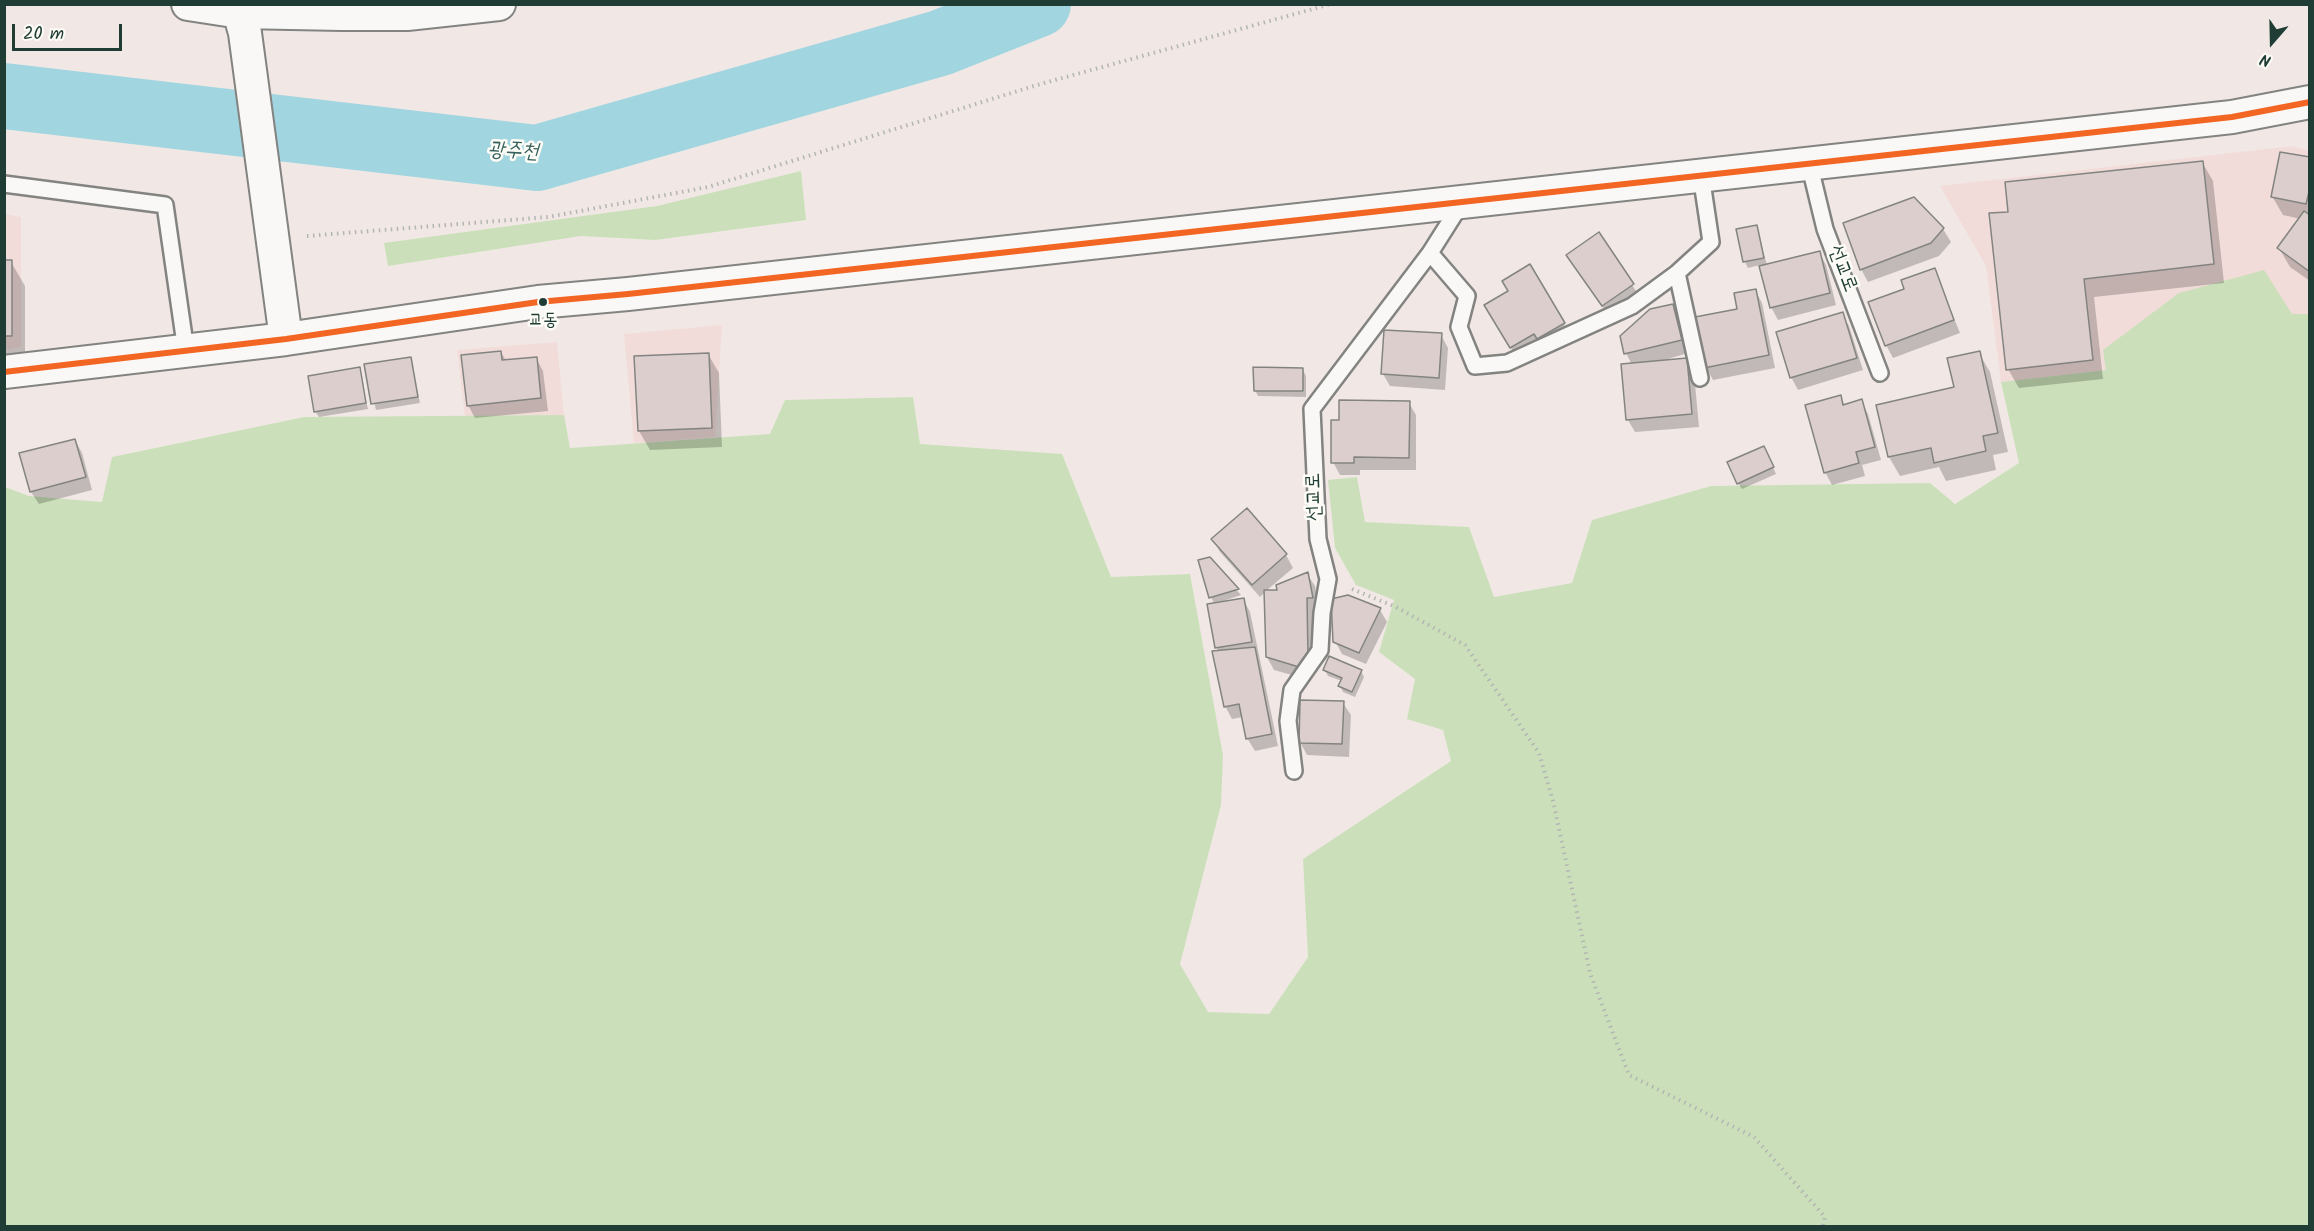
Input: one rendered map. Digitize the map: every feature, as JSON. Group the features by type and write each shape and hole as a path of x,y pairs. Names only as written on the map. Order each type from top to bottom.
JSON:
{"street":[{"path":"188,4 241,17 407,14 499,4"},
{"path":"241,17 286,339"},
{"path":"4,372 286,339 538,302 2232,117 2310,102"}],"lane":[{"name":"선교로","path":"1809,163 1825,229 1880,373"},
{"path":"1430,252 1467,296 1459,327 1475,366 1507,363 1632,306 1677,273 1711,242 1701,175"},
{"path":"4,184 165,205 186,351"},
{"name":"선교로","path":"1294,771 1288,721 1292,690 1320,650 1322,612 1328,579 1318,539 1312,409 1430,252 1462,201"},
{"path":"1677,273 1700,378"}],"path":[{"path":"272,233 548,217 708,187 1037,85 1331,4"},
{"path":"1328,579 1396,607 1465,645 1539,753 1553,801 1590,973 1629,1075 1754,1137 1825,1217 1823,1227"}],"shaded area":[{"path":"2292,146 2309,151 2309,314 2292,314 2106,370 2001,382 1986,266 1940,186"},
{"path":"5,214 21,217 21,347 5,350"},
{"path":"722,325 715,437 634,443 624,334"},
{"path":"557,342 564,415 465,416 457,350"}],"green space":[{"path":"801,171 806,220 655,240 581,236 388,266 384,243 657,206"},
{"path":"2264,270 2292,314 2310,314 2309,1226 5,1226 5,487 29,496 102,502 112,457 304,417 564,415 570,448 770,434 785,400 913,397 920,444 1062,454 1111,577 1190,574 1223,755 1221,805 1180,964 1208,1012 1269,1014 1308,957 1303,859 1451,761 1443,730 1407,719 1415,679 1379,652 1394,600 1356,585 1335,548 1328,480 1357,477 1365,522 1469,527 1494,597 1572,583 1592,520 1711,486 1930,483 1955,504 2019,463 2001,382 2106,370 2103,350 2179,293"}],"building":[{"path":"2280,152 2310,157 2310,188 2306,204 2271,197"},
{"path":"2203,161 2214,264 2084,279 2093,360 2006,370 1989,213 2008,212 2005,182"},
{"path":"1914,197 1944,228 1931,243 1860,270 1843,223"},
{"path":"2304,211 2310,215 2310,272 2277,248"},
{"path":"1757,225 1764,258 1743,262 1736,229"},
{"path":"1599,232 1634,284 1602,306 1566,255"},
{"path":"1820,251 1830,293 1770,308 1759,266"},
{"path":"4,260 12,260 12,336 4,336"},
{"path":"1530,264 1565,323 1537,339 1534,334 1510,348 1484,305 1508,291 1502,281"},
{"path":"1935,268 1954,320 1885,346 1868,302 1904,289 1901,280"},
{"path":"1756,289 1769,355 1704,368 1695,317 1737,309 1734,293"},
{"path":"1673,304 1682,340 1624,354 1620,336 1650,309"},
{"path":"1843,312 1857,358 1790,378 1776,332"},
{"path":"1384,330 1442,333 1439,378 1381,374"},
{"path":"501,351 502,360 537,357 541,398 467,406 461,355"},
{"path":"1980,351 1998,433 1983,436 1986,451 1934,463 1931,448 1888,457 1876,405 1954,387 1947,358"},
{"path":"709,353 712,428 638,431 634,356"},
{"path":"411,357 418,397 371,404 364,364"},
{"path":"1687,358 1692,414 1626,420 1621,364"},
{"path":"360,367 366,403 314,412 308,376"},
{"path":"1253,367 1303,368 1303,391 1254,391"},
{"path":"1841,395 1843,405 1862,399 1875,447 1856,452 1859,463 1824,473 1805,405"},
{"path":"1339,400 1410,401 1409,458 1354,457 1354,463 1331,463 1331,420 1339,420"},
{"path":"75,439 86,477 30,492 19,453"},
{"path":"1764,446 1774,467 1737,484 1727,462"},
{"path":"1247,508 1287,554 1252,585 1211,539"},
{"path":"1210,557 1239,589 1209,598 1198,560"},
{"path":"1308,572 1313,598 1307,598 1308,656 1299,667 1266,657 1264,590 1277,590 1276,585"},
{"path":"1348,595 1381,608 1359,653 1333,642 1331,599"},
{"path":"1244,598 1252,642 1215,648 1207,604"},
{"path":"1255,647 1272,734 1246,739 1239,704 1224,707 1212,651"},
{"path":"1329,656 1362,670 1352,692 1338,686 1342,678 1323,670"},
{"path":"1300,700 1344,701 1342,744 1299,743"}],"waterway":[{"name":"광주천","path":"4,96 537,158 940,43 1038,4"}],"transit line":[{"path":"4,372 286,339 538,302 628,294 2232,117 2310,102"}],"place":[{"name":"교동","path":"543,302"}]}
